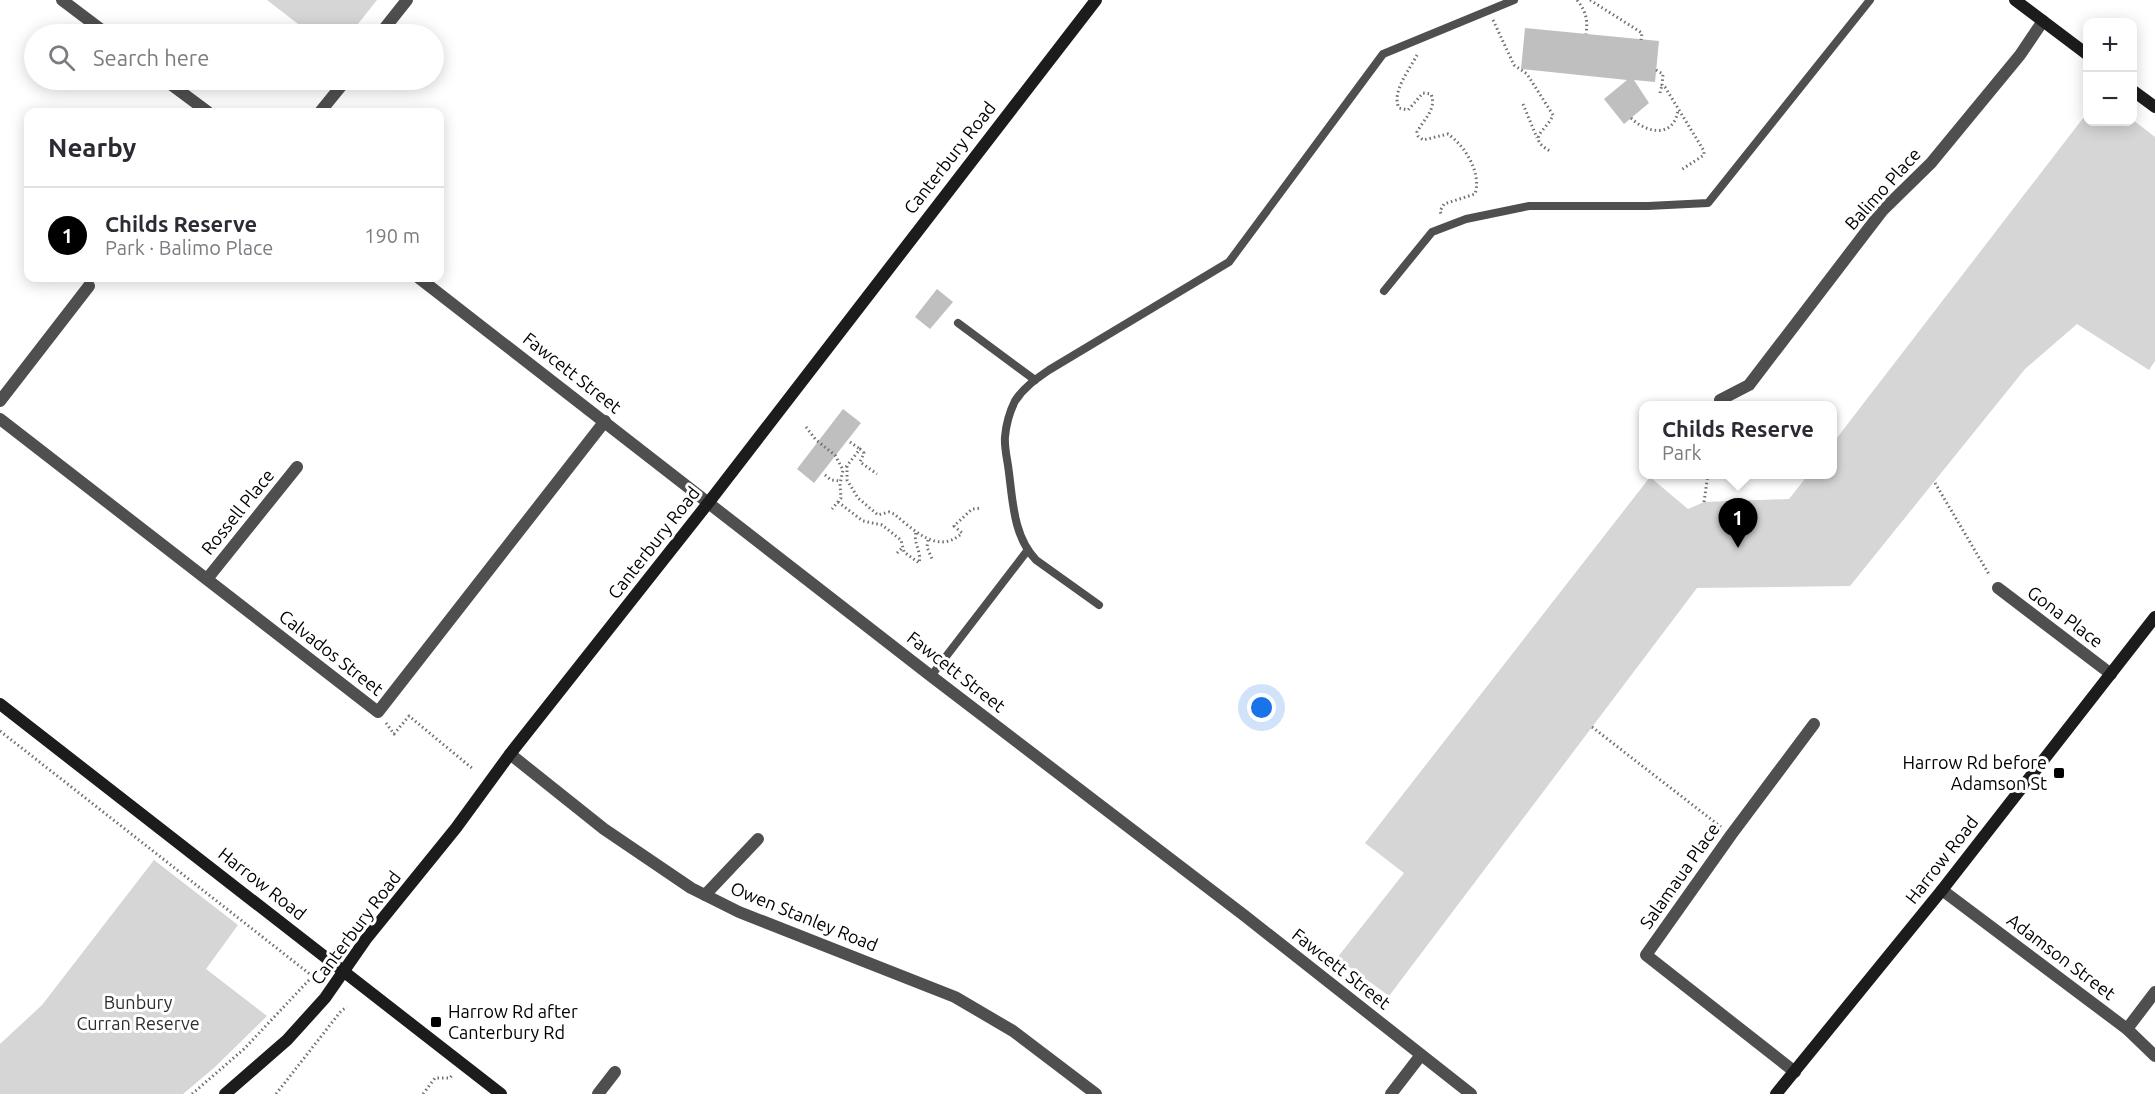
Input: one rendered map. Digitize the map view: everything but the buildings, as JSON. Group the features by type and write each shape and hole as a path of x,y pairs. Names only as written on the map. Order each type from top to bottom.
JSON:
{"main road":[{"name":"Canterbury Road","path":"225,1094 303,1024 325,998 366,939 709,502 1096,0"},
{"path":"2015,0 2083,51"},
{"path":"2137,93 2155,107"},
{"name":"Harrow Road","path":"1776,1094 1942,890 2155,617"},
{"name":"Harrow Road","path":"0,704 501,1094"}],"street":[{"path":"62,0 94,24"},
{"path":"388,24 407,0"},
{"name":"Balimo Place","path":"1719,400 1749,385 1882,211 1931,163 2020,55 2043,21"},
{"path":"178,90 203,108"},
{"path":"323,108 338,90"},
{"name":"Fawcett Street","path":"424,282 1245,916 1471,1094"},
{"path":"0,401 88,286"},
{"name":"Calvados Street","path":"0,419 378,712 605,421"},
{"name":"Rossell Place","path":"207,579 297,467"},
{"name":"Gona Place","path":"1998,588 2111,674"},
{"name":"Salamaua Place","path":"1795,1072 1646,955 1731,835 1814,724"},
{"name":"Owen Stanley Road","path":"510,754 604,829 691,888 739,912 955,997 1013,1031 1096,1094"},
{"path":"705,895 758,839"},
{"name":"Adamson Street","path":"1942,890 2127,1029 2155,1056"},
{"path":"2127,1029 2155,992"},
{"path":"1391,1094 1421,1055"},
{"path":"598,1094 615,1072"}],"lane":[{"path":"1099,605 1049,570 1027,551 1020,536 1005,439 1014,403 1022,391 1035,380 1229,262 1383,54 1514,0"},
{"path":"1384,291 1432,232 1466,219 1529,206 1648,206 1708,203 1870,0"},
{"path":"958,322 1035,380"},
{"path":"932,676 1027,551"}],"path":[{"path":"1577,0 1587,16 1586,34"},
{"path":"1590,0 1642,33 1641,40"},
{"path":"1489,11 1514,65 1527,74 1553,115 1538,139"},
{"path":"1426,37 1401,85 1397,103 1399,108 1407,110 1423,93 1431,94 1434,104 1417,132 1418,136 1423,140 1448,134 1453,138 1467,153 1476,185 1475,194 1444,204 1440,211 1444,227"},
{"path":"1656,70 1663,74 1660,93"},
{"path":"1662,85 1704,151 1704,155 1681,170"},
{"path":"1523,104 1540,145 1550,151"},
{"path":"1631,118 1635,122 1658,131 1672,127 1678,108"},
{"path":"806,427 816,440 835,455 843,470"},
{"path":"850,442 864,453 860,462 877,474"},
{"path":"832,509 841,498 840,482 843,470 860,449"},
{"path":"847,466 847,480 858,498 877,513 894,514 928,540 939,542 961,535 962,533 954,526 972,509 981,507"},
{"path":"825,475 831,480 840,482"},
{"path":"1704,502 1707,479"},
{"path":"1935,483 1998,588"},
{"path":"838,502 852,516 882,525 901,540 904,552 919,563 920,556 915,541 916,532"},
{"path":"871,522 877,513"},
{"path":"928,540 927,547 932,559"},
{"path":"897,554 904,545"},
{"path":"378,712 394,735 409,716 473,769"},
{"path":"1592,727 1731,835"},
{"path":"0,731 310,977 244,1049 192,1094"},
{"path":"276,1094 341,1011 347,1007"},
{"path":"423,1094 435,1078 450,1078 462,1064"}],"green space":[{"path":"267,0 377,0 358,24 298,24"},
{"path":"2083,118 2083,126 2137,126 2137,123 2155,137 2155,361 2149,370 2077,324 2025,369 1850,586 1697,588 1389,996 1337,958 1404,873 1365,843 1648,479 1652,479 1688,509 1704,502 1789,499 1805,479 1837,479 1837,438"},
{"name":"Bunbury Curran Reserve","path":"154,860 238,925 206,969 267,1016 215,1067 183,1094 0,1094 0,1044 42,1005"}],"place":[{"name":"Childs Reserve","path":"1738,548"},
{"name":"Harrow Rd before Adamson St","path":"2059,773"},
{"name":"Harrow Rd after Canterbury Rd","path":"436,1022"}]}
